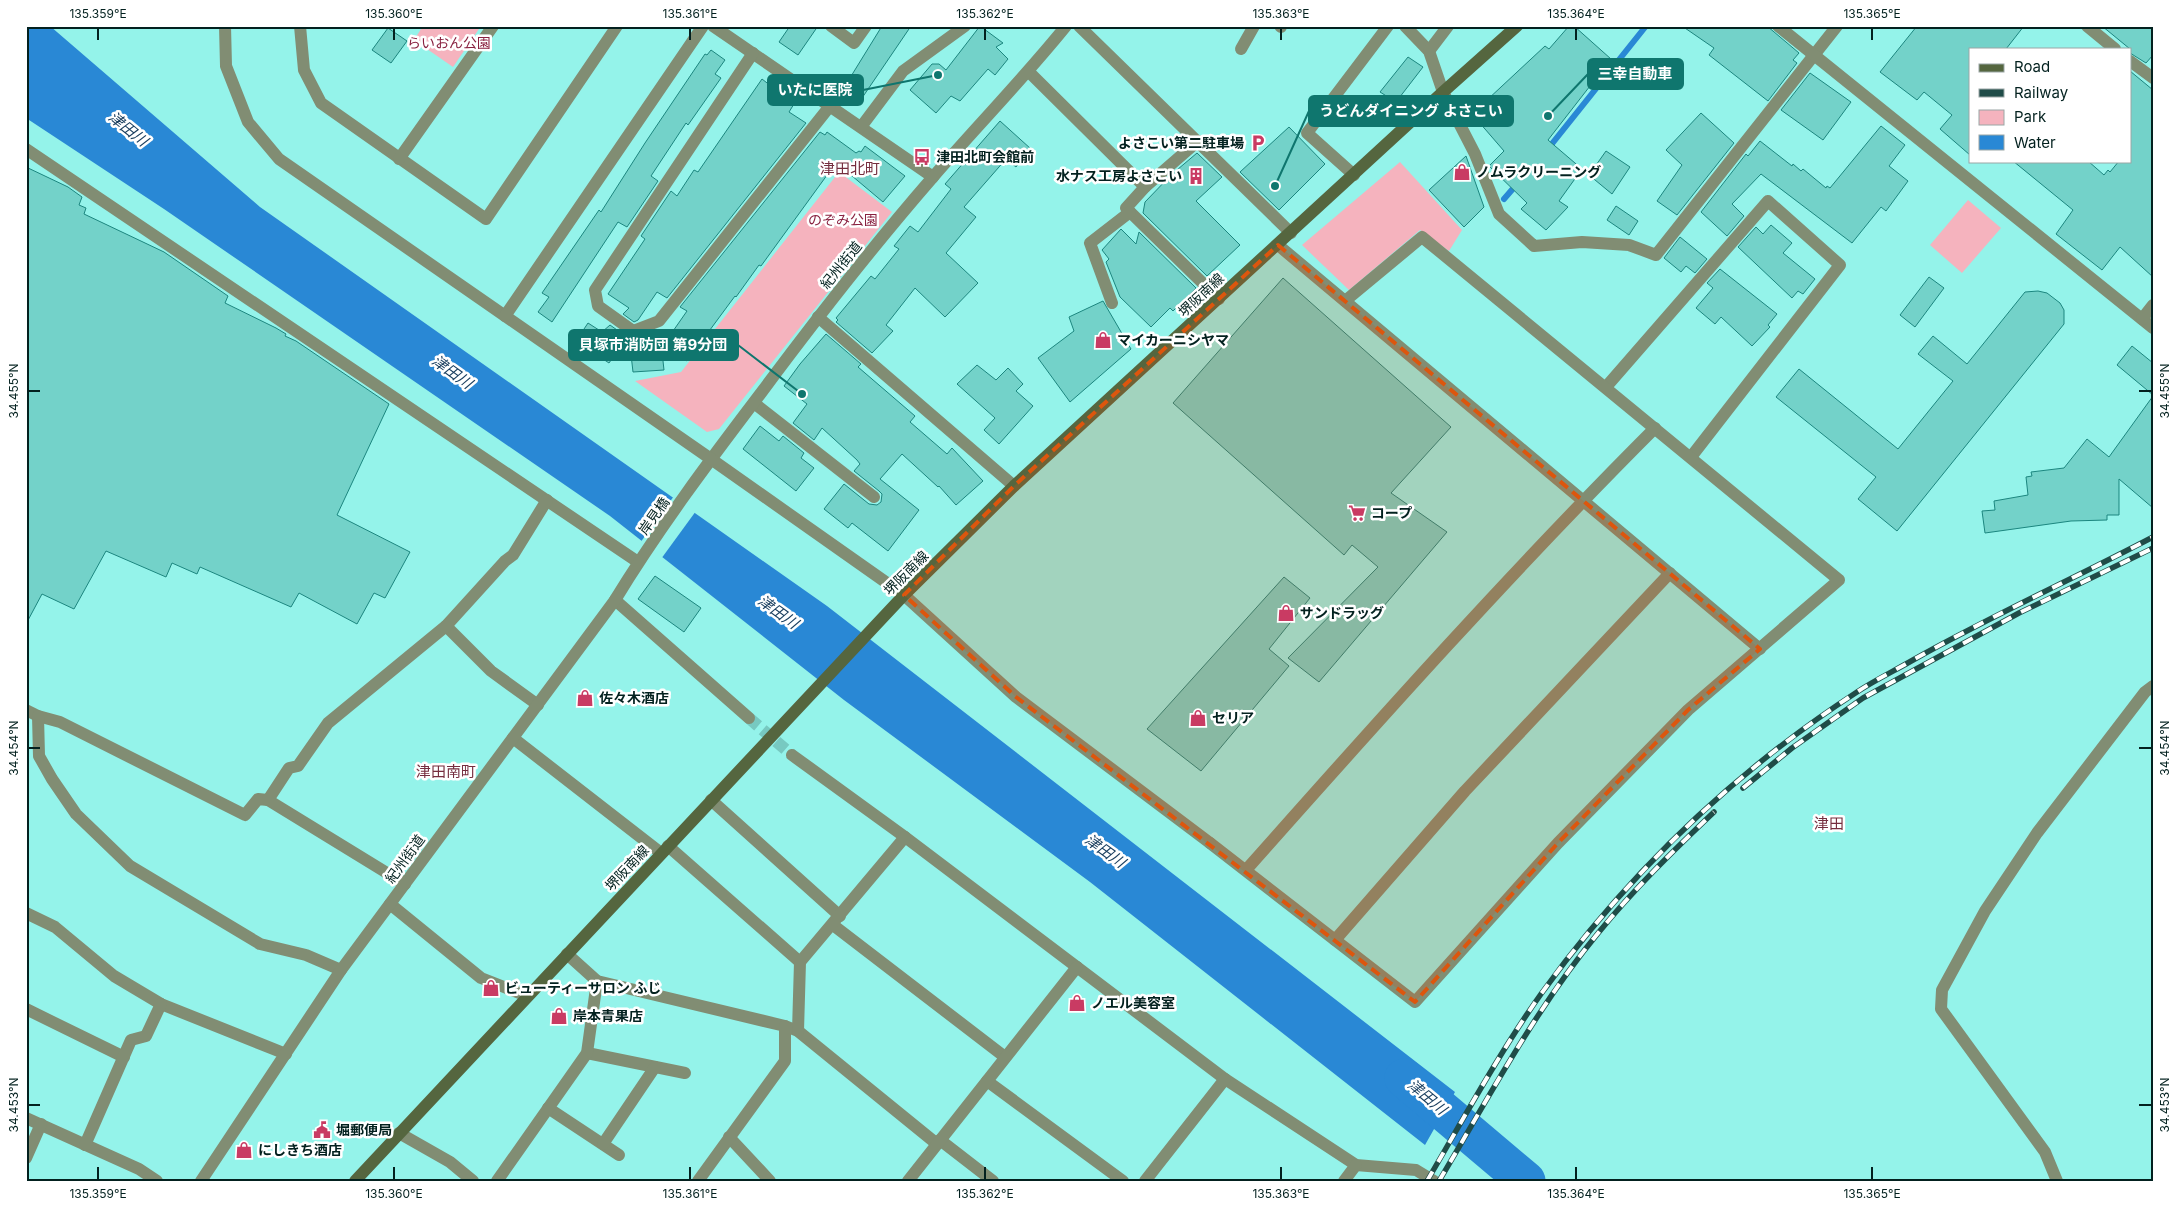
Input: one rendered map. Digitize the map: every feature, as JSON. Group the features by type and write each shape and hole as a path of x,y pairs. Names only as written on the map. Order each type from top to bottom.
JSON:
{"main road":[{"name":"堺阪南線","path":"355,1181 904,595 1014,486 1517,26"}],"street":[{"path":"225,26 226,66 248,122 279,159 904,595 1016,697 1210,842 1415,1002 1558,843 1688,710 1839,580 1422,237 1345,301"},
{"path":"300,26 304,70 321,102 486,219 617,26"},
{"path":"399,159 494,26"},
{"path":"505,316 704,26"},
{"path":"713,26 933,177"},
{"path":"831,26 854,43 866,26"},
{"path":"861,127 903,71 965,26"},
{"name":"紀州街道","path":"691,488 818,317 933,177 1029,72 1066,26"},
{"path":"1079,26 1291,233"},
{"path":"1241,49 1254,26"},
{"path":"1354,175 1307,133 1388,26"},
{"path":"1406,26 1429,51 1443,92 1474,154 1499,214 1534,246 1582,242 1628,244 1656,254 1837,26"},
{"path":"1429,51 1448,26"},
{"path":"1778,26 2153,328"},
{"path":"2087,26 2114,48"},
{"path":"752,53 595,290 598,306 632,331 659,321 830,106"},
{"path":"2132,62 2153,78"},
{"path":"1029,72 1145,188"},
{"path":"1198,142 1145,188 1126,208 1219,299"},
{"path":"26,149 639,562"},
{"path":"1606,387 1768,201 1840,265 1691,457"},
{"path":"1112,303 1090,243 1130,212"},
{"path":"1278,245 1760,649"},
{"path":"2142,319 2153,305"},
{"path":"818,317 1014,486"},
{"path":"754,403 874,497"},
{"path":"1246,870 1414,681 1583,500 1655,428"},
{"name":"岸見橋","path":"639,562 691,488"},
{"path":"268,800 289,768 298,766 328,723 446,626 505,561 513,555 546,500"},
{"name":"紀州街道","path":"201,1181 341,970 615,600 639,562"},
{"path":"1335,940 1465,791 1670,573"},
{"path":"615,600 749,718"},
{"path":"446,626 491,671 538,705"},
{"path":"2057,1181 2045,1152 1941,1009 1942,990 1985,911 2037,833 2144,692 2153,686"},
{"path":"341,970 306,955 260,944 130,866 76,814 52,779 39,756 32,713 60,722 245,815 258,799 268,800 405,884"},
{"path":"513,738 665,849 800,962"},
{"path":"792,756 905,837 1224,1079 1356,1165 1416,1170 1434,1181"},
{"path":"710,800 836,921 1006,1057"},
{"path":"798,1031 800,962 905,837"},
{"path":"390,904 481,978 527,996"},
{"path":"26,913 55,927 114,976 161,1004 286,1054"},
{"path":"567,954 597,981 785,1026 798,1031 938,1142 993,1181"},
{"path":"908,1181 1077,967"},
{"path":"496,1181 587,1053 597,981"},
{"path":"85,1145 131,1040 146,1036 161,1004"},
{"path":"26,1009 124,1057"},
{"path":"698,1181 785,1061 785,1026"},
{"path":"587,1053 685,1073"},
{"path":"603,1144 655,1067"},
{"path":"1145,1181 1224,1079"},
{"path":"987,1081 1123,1181"},
{"path":"548,1108 619,1155"},
{"path":"26,1118 139,1169 157,1181"},
{"path":"26,1158 41,1124"},
{"path":"399,1133 450,1162 473,1181"},
{"path":"730,1136 770,1181"},
{"path":"1344,1181 1356,1165"}],"highlighted area":[{"path":"1278,245 1760,649 1688,710 1558,843 1415,1002 1016,697 904,595 1014,486"}],"green space":[{"name":"らいおん公園","path":"423,26 481,26 453,67 414,40"},
{"path":"1400,162 1462,230 1449,251 1420,230 1349,290 1302,245"},
{"name":"のぞみ公園","path":"839,172 892,212 719,429 707,432 635,381 681,372"},
{"path":"1968,200 2001,228 1962,273 1930,245"}],"water":[{"path":"26,26 50,26 260,207 827,606 1455,1092 1425,1145 1090,882 844,700 610,516 164,209 26,118"}],"pier":[{"path":"674,496 696,511 661,559 640,543"}],"building":[{"path":"790,26 818,26 798,55 779,42"},
{"path":"882,26 911,26 862,98 845,86"},
{"path":"980,26 1003,43 996,47 1008,59 995,75 988,69 960,101 951,96 936,113 910,90 932,64 939,64 946,70"},
{"path":"1569,26 1574,26 1611,59 1548,140 1582,169 1559,201 1568,207 1546,230 1521,209 1527,203 1489,166 1504,151 1472,114 1545,46 1549,49"},
{"path":"1682,26 1767,26 1799,53 1793,60 1797,63 1768,101 1709,55 1714,48"},
{"path":"1917,26 2024,26 2007,48 1969,48 1969,154 1940,129 1952,115 1924,92 1917,100 1880,72"},
{"path":"2102,26 2153,26 2153,55 2146,63 2132,54 2132,48 2129,48"},
{"path":"388,28 407,41 391,63 372,50"},
{"path":"711,50 725,60 715,74 721,78 688,125 686,123 651,176 658,181 627,227 618,222 552,322 538,312 549,297 542,293 599,210 601,212 705,54 707,55"},
{"path":"1408,57 1423,67 1396,102 1380,92"},
{"path":"1810,73 1851,102 1823,140 1781,110"},
{"path":"2132,73 2153,90 2153,277 2120,247 2102,270 2056,234 2073,210 2014,162 2089,162 2104,175 2108,170 2110,172 2118,162 2132,162"},
{"path":"762,79 794,104 789,112 806,123 667,298 657,292 638,320 634,322 623,314 629,308 608,294 645,239 641,236 671,191 677,196 694,170 698,172"},
{"path":"1701,113 1734,143 1677,215 1657,201 1682,165 1666,150"},
{"path":"1000,121 1031,149 1016,167 1006,159 964,207 976,217 946,253 978,283 945,317 915,288 886,325 893,331 872,353 836,322 838,320 836,318 871,276 875,279 899,249 894,246 910,226 918,232 951,189 945,184"},
{"path":"1881,126 1905,145 1889,166 1908,181 1886,211 1881,207 1852,243 1761,174 1732,204 1744,216 1727,236 1701,212 1746,154 1748,156 1760,141 1792,166 1793,164 1801,171 1803,169 1826,188 1827,186 1830,188"},
{"path":"1289,127 1325,164 1279,210 1240,172"},
{"path":"820,132 825,135 827,132 856,153 861,152 865,146 905,176 883,202 839,165 833,172 830,171 761,266 759,265 687,361 664,344 687,311 680,307"},
{"path":"1606,151 1630,167 1612,194 1589,175"},
{"path":"1197,153 1222,177 1196,201 1240,245 1207,276 1143,213 1145,202 1171,175"},
{"path":"1466,156 1484,207 1464,227 1429,190"},
{"path":"26,167 68,187 82,197 79,205 86,208 84,214 164,252 228,296 225,303 286,334 285,336 296,341 389,404 337,515 410,552 385,598 374,593 357,624 299,593 291,607 200,567 197,574 172,563 166,577 106,551 74,609 42,594 26,624"},
{"path":"1616,206 1638,221 1629,235 1607,220"},
{"path":"1771,225 1792,243 1783,253 1815,279 1803,294 1798,291 1792,298 1738,247 1756,227 1763,234"},
{"path":"1121,229 1136,244 1139,232 1196,288 1173,311 1170,308 1151,327 1120,297 1106,262 1109,259 1102,250"},
{"path":"1680,237 1707,259 1695,273 1686,266 1681,272 1664,258"},
{"path":"1720,269 1777,314 1768,325 1770,327 1752,346 1721,317 1715,324 1696,308 1713,288 1707,283"},
{"path":"1929,277 1944,288 1915,327 1900,315"},
{"name":"コープ","path":"1283,278 1451,427 1391,493 1447,532 1319,682 1288,658 1378,567 1352,545 1344,555 1173,403"},
{"path":"2038,291 2047,293 2060,303 2064,310 2064,324 1897,531 1858,499 1876,477 1776,397 1799,369 1898,449 1953,381 1918,354 1933,336 1967,364 2025,292"},
{"path":"1103,301 1131,349 1070,402 1038,358 1074,331 1069,317"},
{"path":"588,323 602,332 610,325 627,337 609,363 576,341"},
{"path":"826,334 861,364 858,367 915,416 910,422 947,454 952,448 983,481 956,505 939,486 902,454 880,479 919,510 888,551 852,523 848,528 824,509 844,484 869,504 877,505 881,502 882,494 854,471 860,464 822,428 814,440 793,423 807,404 784,386"},
{"path":"661,343 664,370 633,372 630,346"},
{"path":"2132,346 2153,363 2153,395 2117,365"},
{"path":"977,365 996,380 1008,368 1023,384 1016,391 1033,406 999,444 984,430 995,418 957,384"},
{"path":"2153,396 2153,508 2119,479 2119,515 2107,515 2107,520 2071,521 1985,533 1982,511 1995,510 1994,501 2028,495 2026,477 2032,476 2031,472 2064,468 2087,439 2109,457"},
{"path":"760,426 779,441 783,436 804,453 801,458 814,468 796,491 743,449"},
{"path":"655,576 701,608 684,632 638,599"},
{"path":"1284,577 1310,598 1269,649 1289,666 1201,771 1147,729"}],"waterway":[{"path":"1547,150 1646,26"},
{"path":"1504,199 1517,184"},
{"name":"津田川","path":"1404,1078 1526,1181"}],"tunnel":[{"path":"749,718 792,755"}],"railway":[{"path":"1427,1181 1511,1039 1541,994 1574,950 1646,867 1726,791 1812,723 1871,683 1972,628 2153,537"},
{"path":"1743,788 1792,748 1863,698 2019,613 2153,548"},
{"path":"1439,1181 1514,1054 1554,991 1576,961 1640,885 1714,812"}],"place":[{"name":"いたに医院","path":"938,75"},
{"name":"三幸自動車","path":"1548,116"},
{"name":"よさこい第二駐車場","path":"1258,143"},
{"name":"津田北町会館前","path":"922,157"},
{"name":"ノムラクリーニング","path":"1462,172"},
{"name":"水ナス工房よさこい","path":"1196,176"},
{"name":"うどんダイニング よさこい","path":"1275,186"},
{"name":"マイカーニシヤマ","path":"1103,340"},
{"name":"貝塚市消防団 第9分団","path":"802,394"},
{"name":"コープ","path":"1357,513"},
{"name":"サンドラッグ","path":"1286,613"},
{"name":"佐々木酒店","path":"585,698"},
{"name":"セリア","path":"1198,718"},
{"name":"ビューティーサロン ふじ","path":"491,988"},
{"name":"ノエル美容室","path":"1077,1003"},
{"name":"岸本青果店","path":"559,1016"},
{"name":"堀郵便局","path":"322,1130"},
{"name":"にしきち酒店","path":"244,1150"}],"district":[{"name":"津田北町","path":"850,169"},
{"name":"津田南町","path":"446,772"},
{"name":"津田","path":"1829,824"}]}
